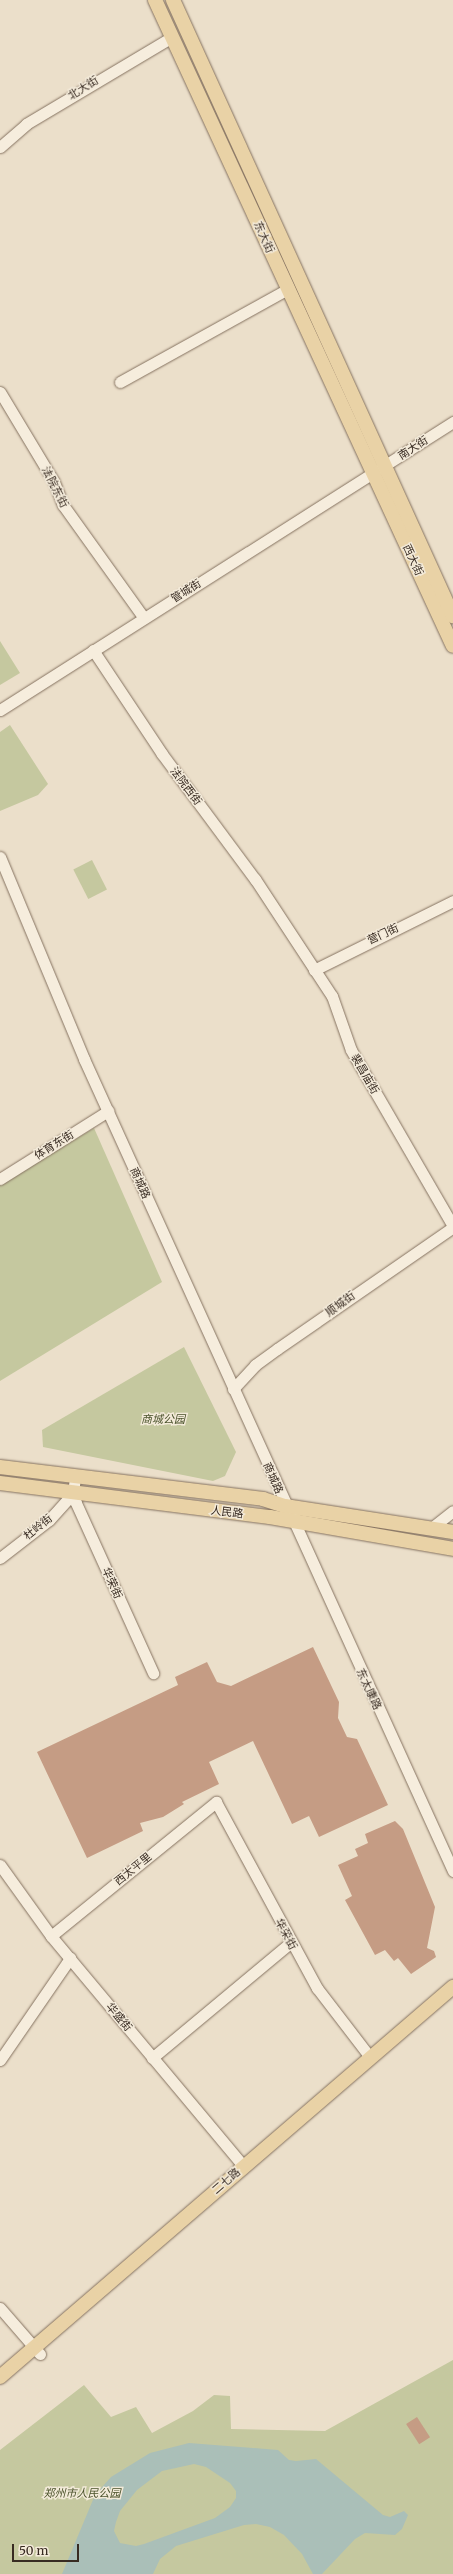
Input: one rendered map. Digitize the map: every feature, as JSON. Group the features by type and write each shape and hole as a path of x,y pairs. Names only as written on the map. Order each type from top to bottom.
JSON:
{"main road":[{"name":"东大街","path":"155,0 288,289 379,470"},
{"name":"东大街","path":"173,0 379,470"},
{"name":"西大街","path":"379,470 453,616"},
{"name":"西大街","path":"379,470 453,646"},
{"name":"人民路","path":"0,1467 75,1478 263,1499 285,1506 430,1530 453,1532"},
{"name":"人民路","path":"0,1483 270,1517 293,1523 453,1549"},
{"name":"二七路","path":"0,2386 242,2166 453,1987"},
{"name":"二七路","path":"0,2377 38,2351 453,1998"}],"street":[{"name":"北大街","path":"0,147 26,124 172,37"},
{"path":"120,382 288,289"},
{"name":"法院东街","path":"0,392 54,482 63,505 144,618"},
{"name":"南大街","path":"379,470 453,422"},
{"name":"管城街","path":"0,710 379,470"},
{"name":"法院西街","path":"93,650 162,754 233,849 282,920"},
{"name":"商城路","path":"0,857 108,1111 285,1506"},
{"name":"营门街","path":"314,970 453,901"},
{"name":"裴昌庙街","path":"282,920 332,996 351,1050 453,1226"},
{"name":"体育东街","path":"0,1179 108,1111"},
{"name":"顺城街","path":"233,1388 277,1349 453,1226"},
{"path":"73,1493 75,1478"},
{"name":"杜岭街","path":"0,1558 48,1520 73,1493"},
{"name":"华荣街","path":"73,1493 153,1673"},
{"name":"东太康路","path":"285,1506 453,1872"},
{"path":"430,1530 453,1511"},
{"name":"华荣街","path":"216,1802 290,1942 318,1988 370,2058"},
{"name":"西太平里","path":"51,1936 216,1802"},
{"name":"华盛街","path":"0,1865 51,1936 242,2166"},
{"path":"152,2058 290,1942"},
{"path":"0,2060 70,1958"},
{"path":"0,2308 38,2351"}],"green space":[{"path":"0,641 20,673 0,685"},
{"path":"10,725 48,784 38,795 0,811 0,732"},
{"path":"92,860 107,889 88,899 73,870"},
{"path":"94,1128 162,1282 0,1381 0,1185"},
{"name":"商城公园","path":"184,1347 236,1452 225,1476 213,1481 43,1447 42,1430"},
{"name":"郑州市人民公园","path":"453,2360 453,2574 0,2574 0,2450 84,2385 111,2417 136,2407 152,2433 193,2411 214,2395 230,2396 231,2429 325,2431"}],"water":[{"path":"189,2443 278,2450 289,2460 296,2461 316,2459 383,2515 390,2517 404,2511 408,2515 402,2529 395,2535 365,2533 355,2539 322,2574 313,2574 302,2554 284,2535 270,2527 256,2524 244,2525 176,2546 160,2559 153,2574 62,2574 95,2495 111,2477 150,2453","holes":["194,2464 206,2467 230,2483 236,2491 236,2498 230,2507 215,2518 144,2544 136,2546 120,2543 114,2531 116,2522 120,2511 137,2490 162,2471"]}],"building":[{"path":"313,1647 339,1702 338,1718 347,1737 357,1739 388,1805 319,1837 309,1816 292,1824 253,1741 209,1762 219,1784 182,1802 184,1804 163,1817 140,1823 143,1831 87,1858 37,1752 178,1685 175,1677 207,1662 217,1682 231,1686"},
{"path":"395,1821 403,1829 435,1907 427,1948 434,1951 436,1957 411,1974 398,1958 394,1961 385,1950 375,1955 345,1900 352,1896 338,1865 358,1856 355,1849 368,1843 365,1834"},
{"path":"417,2417 430,2437 419,2444 406,2424"}]}
